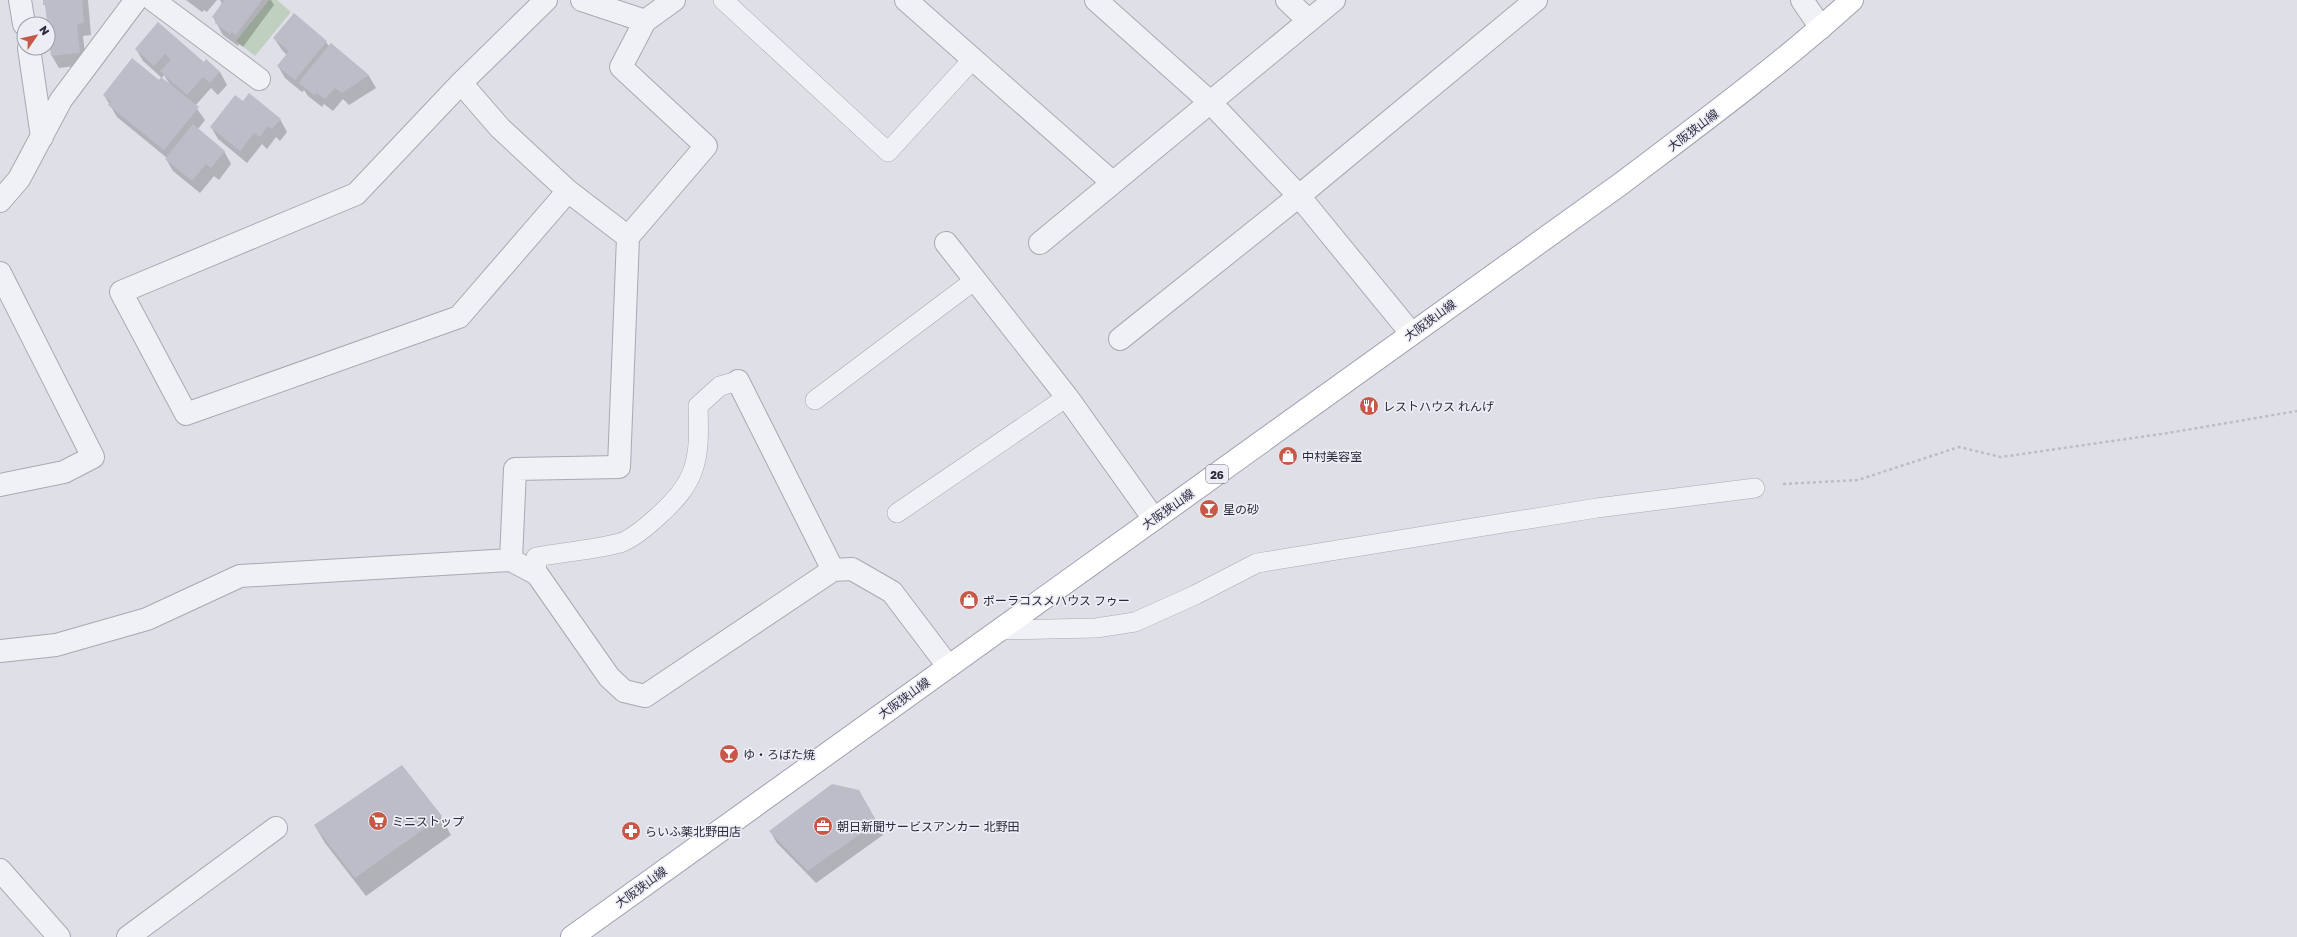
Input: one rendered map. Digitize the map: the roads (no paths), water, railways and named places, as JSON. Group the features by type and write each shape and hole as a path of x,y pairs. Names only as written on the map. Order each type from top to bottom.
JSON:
{"main road":[{"name":"大阪狭山線","path":"572,937 1411,333 1622,183 1716,112 1821,28 1852,0"}],"street":[{"path":"20,0 23,16"},
{"path":"0,201 19,179 61,100 136,0"},
{"path":"153,0 259,79"},
{"path":"546,0 461,83 356,194 121,292 186,414 459,317 568,191"},
{"path":"582,0 645,21"},
{"path":"510,560 515,469 619,466 628,237 706,146 621,67 645,21 674,0"},
{"path":"906,0 1112,182"},
{"path":"1096,0 1210,102 1299,196 1411,333"},
{"path":"1287,0 1308,20"},
{"path":"1040,243 1334,0"},
{"path":"1120,338 1299,196 1536,0"},
{"path":"1802,0 1821,28"},
{"path":"30,56 42,137"},
{"path":"461,83 500,128 568,191 628,237"},
{"path":"946,243 1067,397 1154,519"},
{"path":"0,273 93,457 64,472 0,485"},
{"path":"738,380 833,570"},
{"path":"0,651 56,645 147,619 240,576 510,560 536,574 609,677 624,692 645,696 833,570 852,569 892,592 948,666"},
{"path":"128,937 276,828"},
{"path":"0,870 59,937"}],"lane":[{"path":"723,0 888,152 973,59"},
{"path":"815,400 975,280"},
{"path":"536,574 536,557 621,542 647,526 675,501 690,479 700,446 698,406 720,386 738,380"},
{"path":"897,513 1067,397"},
{"path":"999,630 1096,628 1136,622 1195,595 1257,563 1597,508 1755,488"}],"place":[{"name":"レストハウス れんげ","path":"1369,406"},
{"name":"中村美容室","path":"1288,456"},
{"name":"星の砂","path":"1209,509"},
{"name":"ポーラコスメハウス フゥー","path":"969,600"},
{"name":"ゆ・ろばた焼","path":"729,754"},
{"name":"ミニストップ","path":"378,821"},
{"name":"朝日新聞サービスアンカー 北野田","path":"823,826"},
{"name":"らいふ薬北野田店","path":"631,831"}]}
